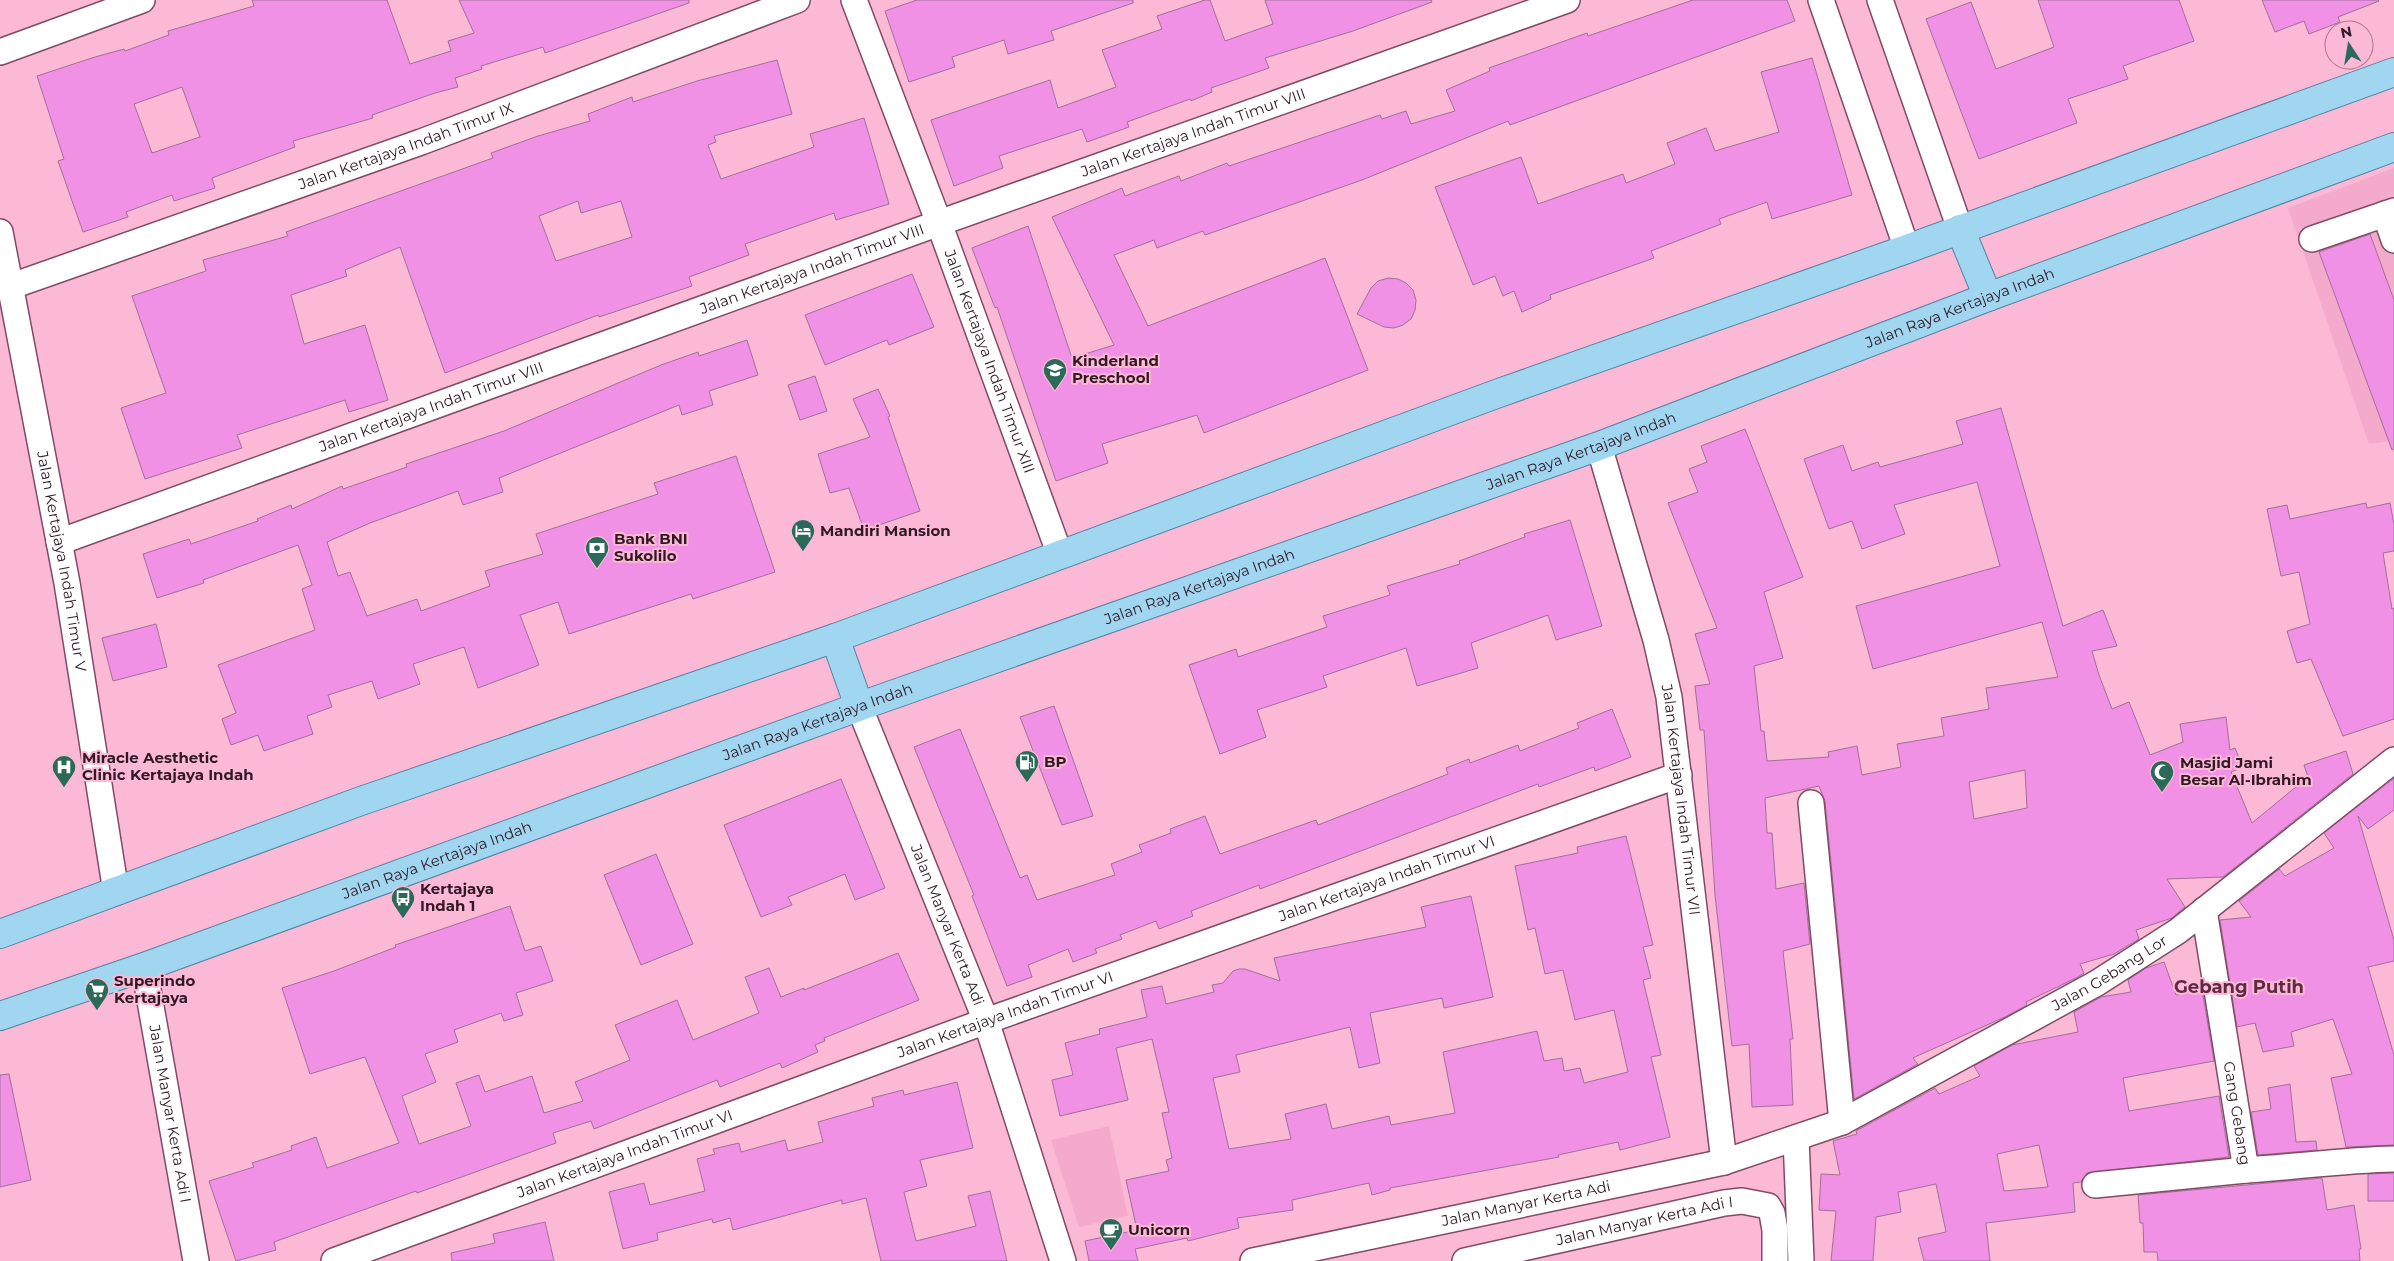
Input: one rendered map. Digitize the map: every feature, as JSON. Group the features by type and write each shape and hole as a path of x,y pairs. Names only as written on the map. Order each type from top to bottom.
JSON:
{"main road":[{"path":"0,934 361,801 835,638 1489,396 1907,249 2394,72"},
{"name":"Jalan Raya Kertajaya Indah","path":"0,1016 144,967 859,706 1599,446 1988,296 2394,148"},
{"path":"1960,229 1988,296"},
{"path":"835,638 859,706"}],"street":[{"path":"0,52 142,0"},
{"name":"Jalan Kertajaya Indah Timur IX","path":"12,286 421,142 797,0"},
{"name":"Jalan Kertajaya Indah Timur XIII","path":"854,0 940,223 1060,556"},
{"name":"Jalan Kertajaya Indah Timur VIII","path":"59,542 940,223 1567,0"},
{"path":"1821,0 1907,249"},
{"path":"1880,0 1960,229"},
{"path":"2312,240 2390,213 2394,240"},
{"name":"Jalan Kertajaya Indah Timur V","path":"0,232 12,286 89,712 116,892"},
{"name":"Jalan Kertajaya Indah Timur VII","path":"1599,446 1656,640 1669,697 1724,1162"},
{"name":"Jalan Manyar Kerta Adi","path":"859,706 986,1020 1063,1261"},
{"name":"Jalan Gebang Lor","path":"1796,1138 1842,1122 2097,983 2178,932 2394,760"},
{"name":"Jalan Kertajaya Indah Timur VI","path":"334,1261 986,1020 1679,775"},
{"path":"1811,803 1842,1122"},
{"name":"Gang Gebang","path":"2204,910 2246,1170 2328,1164 2350,1160 2394,1160"},
{"name":"Jalan Manyar Kerta Adi I","path":"144,967 196,1261"},
{"path":"1796,1138 1801,1261"},
{"name":"Jalan Manyar Kerta Adi","path":"1253,1261 1724,1162 1796,1138"},
{"path":"2094,1185 2246,1170"},
{"name":"Jalan Manyar Kerta Adi I","path":"1465,1261 1742,1200 1768,1206 1772,1212 1775,1261"}],"shaded area":[{"path":"2394,168 2394,441 2369,444 2288,208"},
{"path":"1109,1126 1128,1216 1079,1227 1051,1140"}],"building":[{"path":"252,0 387,0 410,64 451,51 448,41 474,33 459,0 689,0 689,3 545,53 543,47 481,66 482,69 455,78 458,87 372,115 373,118 293,141 295,147 212,178 215,188 174,201 172,195 126,212 128,217 83,232 58,161 64,159 37,76 95,57 124,49 125,51 169,35 168,31 254,6","holes":["182,87 200,137 152,153 134,104"]},
{"path":"917,0 1133,0 1133,3 1051,31 1054,40 1008,54 1004,40 952,57 955,67 909,82 885,11"},
{"path":"1210,0 1225,41 1273,24 1265,0 1431,0 1432,2 1353,31 1265,58 1269,68 1211,88 1212,92 1191,101 1190,99 1127,122 1129,127 1087,142 1082,129 999,156 1003,168 954,186 931,120 1050,80 1058,108 1116,87 1102,50 1162,29 1157,16"},
{"path":"1693,0 1787,0 1795,21 1510,125 1508,121 1362,180 1205,235 1203,231 1157,248 1154,240 1114,255 1148,326 1325,258 1368,370 1204,433 1197,415 1102,444 1108,463 1056,481 997,307 995,308 972,248 1028,226 1072,358 1114,345 1052,217 1122,188 1125,196 1179,176 1181,181 1227,163 1229,166 1380,115 1382,119 1406,111 1411,124 1455,111 1446,90 1490,71 1489,68 1587,33 1588,36"},
{"path":"2038,0 2179,0 2194,41 2123,66 2128,79 2068,99 2077,123 1979,159 1926,19 1971,2 1996,69 2054,47"},
{"path":"2262,0 2379,1 2338,17 2339,20 2324,20 2324,28 2309,34 2304,21 2275,32"},
{"path":"1812,58 1852,195 1772,219 1767,202 1719,219 1721,224 1651,251 1654,258 1550,295 1551,299 1522,312 1514,291 1503,296 1495,276 1473,285 1435,187 1521,157 1538,204 1623,174 1626,183 1675,164 1667,143 1706,128 1715,151 1779,132 1761,72"},
{"path":"777,60 792,114 714,136 716,142 708,145 721,179 814,147 810,134 864,118 889,204 836,220 834,213 745,244 749,255 689,277 692,286 599,317 598,315 445,373 400,247 345,270 347,276 291,295 304,344 365,325 388,400 349,412 345,400 237,435 242,448 145,479 121,408 166,393 132,296 206,271 203,260 288,236 286,232 493,158 491,153 538,136 590,121 588,114 632,97 633,102 697,81","holes":["578,201 581,213 621,201 632,237 556,261 539,216"]},
{"path":"2370,234 2394,300 2394,449 2392,450 2319,252"},
{"path":"912,274 934,327 889,345 887,340 825,365 805,315"},
{"path":"1388,278 1398,279 1406,283 1413,290 1416,300 1415,310 1411,319 1403,325 1394,328 1384,327 1357,314 1371,288 1378,281"},
{"path":"747,340 758,375 709,391 713,405 682,415 679,405 499,478 503,492 463,505 458,491 370,523 327,542 338,576 350,572 367,616 417,599 421,611 490,586 485,571 543,554 536,534 658,494 654,483 736,456 775,572 693,599 691,594 569,634 558,602 520,615 539,665 478,688 464,647 413,664 420,684 378,699 372,681 328,695 332,707 307,716 313,734 264,751 258,735 231,745 222,719 236,713 218,665 315,630 302,589 312,585 298,545 203,580 204,583 157,598 143,554 189,539 191,544 258,521 257,519 291,505 292,509 342,486 343,489 407,467 406,464 504,431 661,365 698,352 699,356"},
{"path":"815,376 827,411 800,420 788,385"},
{"path":"878,389 890,416 888,417 920,511 864,530 849,488 830,493 818,454 870,437 853,399"},
{"path":"2001,408 2063,626 2103,610 2117,646 2092,651 2099,675 2112,709 2129,702 2150,755 2183,742 2180,724 2226,717 2230,750 2235,748 2243,767 2231,772 2252,823 2308,777 2304,765 2346,751 2353,774 2223,877 2167,879 2185,907 2172,918 2136,930 2139,939 2114,954 2080,964 2084,973 2076,978 2026,1002 2027,1005 2005,1017 1913,1058 1918,1064 1854,1099 1825,801 1819,786 1765,798 1767,833 1772,833 1776,889 1804,883 1810,944 1783,951 1793,1039 1790,1039 1793,1105 1752,1107 1749,1044 1732,1046 1715,895 1704,730 1700,730 1695,686 1710,684 1695,634 1717,628 1668,503 1698,492 1689,469 1707,462 1701,446 1745,429 1803,577 1764,592 1783,658 1754,666 1761,731 1764,731 1767,761 1829,757 1828,752 1857,746 1862,775 1901,767 1897,744 1944,736 1941,718 1989,709 1986,688 2058,677 2042,622 1873,669 1856,606 2000,566 1977,482 1894,505 1905,534 1862,549 1852,521 1829,529 1804,459 1843,445 1852,471 1878,462 1880,467 1963,444 1956,421","holes":["2025,770 2027,808 1974,819 1969,782"]},
{"path":"2366,503 2367,508 2390,503 2394,524 2394,551 2383,553 2392,609 2394,608 2394,719 2343,736 2311,659 2297,663 2287,631 2310,624 2299,572 2281,576 2267,509 2287,505 2290,519"},
{"path":"1570,520 1602,626 1556,640 1548,615 1471,643 1478,668 1417,686 1406,648 1323,676 1327,687 1257,710 1266,737 1220,754 1189,665 1236,649 1238,657 1327,627 1323,616 1390,595 1387,586 1460,564 1459,561 1525,537 1524,534"},
{"path":"156,624 167,667 113,681 102,638"},
{"path":"1054,706 1093,816 1062,825 1020,717"},
{"path":"1612,709 1631,757 1595,771 1594,767 1539,787 1538,784 1260,889 1259,885 1191,911 1193,916 1159,929 1156,921 1120,935 1122,939 1095,949 1097,953 1073,962 1068,949 1028,965 1032,977 1007,986 972,896 974,895 914,747 960,729 1020,878 1027,875 1037,900 1115,875 1111,864 1142,852 1139,845 1171,833 1170,829 1205,816 1220,854 1316,820 1318,825 1448,774 1446,768 1469,759 1470,763 1518,745 1520,751 1579,728 1577,723"},
{"path":"2394,778 2394,810 2368,829 2358,816 2394,940 2394,961 2368,967 2394,1055 2394,1145 2346,1147 2331,1078 2352,1074 2333,1019 2291,1032 2294,1046 2263,1052 2255,1023 2237,1027 2220,920 2251,917 2239,901 2279,869 2285,876 2334,848 2324,833"},
{"path":"841,779 885,888 855,900 845,874 788,897 792,905 761,917 724,825"},
{"path":"1626,836 1653,945 1643,947 1651,978 1643,980 1661,1055 1651,1057 1670,1137 1620,1150 1618,1142 1558,1155 1559,1157 1390,1188 1390,1190 1372,1195 1369,1183 1292,1200 1293,1210 1237,1218 1239,1228 1188,1241 1187,1238 1135,1249 1138,1261 1089,1261 1085,1241 1137,1230 1126,1180 1169,1171 1166,1160 1172,1158 1162,1113 1169,1112 1152,1039 1116,1048 1128,1100 1060,1116 1052,1080 1073,1075 1065,1043 1100,1034 1099,1029 1147,1017 1141,990 1162,986 1166,1004 1214,992 1212,985 1223,983 1233,971 1239,969 1245,969 1280,981 1274,958 1426,927 1421,907 1471,896 1493,997 1444,1008 1442,998 1370,1013 1380,1063 1359,1068 1350,1027 1236,1055 1240,1072 1213,1078 1229,1149 1291,1139 1285,1114 1326,1104 1332,1129 1389,1116 1391,1125 1455,1113 1443,1052 1537,1031 1544,1061 1562,1058 1564,1071 1580,1068 1584,1083 1628,1072 1614,1010 1575,1020 1563,970 1545,974 1535,928 1528,930 1515,866 1578,853 1577,847"},
{"path":"656,854 693,944 641,965 604,875"},
{"path":"510,906 525,951 541,946 553,981 516,993 523,1015 504,1021 501,1013 454,1030 458,1042 425,1054 436,1082 402,1096 419,1144 471,1126 456,1083 479,1075 485,1092 532,1076 544,1113 583,1101 575,1082 630,1060 615,1025 677,1000 693,1040 759,1013 745,977 769,968 781,997 804,988 804,990 898,953 919,1000 824,1038 825,1041 815,1045 818,1052 782,1068 780,1063 720,1087 717,1080 594,1129 591,1121 553,1133 556,1143 274,1242 276,1250 236,1261 209,1181 254,1167 252,1163 292,1150 291,1146 316,1137 327,1168 399,1143 365,1057 310,1074 282,988 334,971 396,947 395,945"},
{"path":"2164,962 2176,995 2202,989 2214,1061 2123,1078 2129,1111 2219,1096 2229,1157 2087,1173 2081,1182 2073,1183 2075,1212 1986,1223 1990,1261 1924,1261 1918,1238 1946,1232 1936,1184 1898,1192 1901,1212 1876,1217 1873,1261 1831,1261 1836,1211 1819,1210 1821,1174 1840,1175 1833,1141 1857,1134 1856,1131 1935,1088 1939,1094 1980,1076 1974,1066 2012,1045 2078,1032 2074,1012 2101,997 2131,992 2128,980 2146,968","holes":["2039,1145 2048,1187 2004,1191 1997,1154"]},
{"path":"9,1074 31,1180 0,1187 0,1075"},
{"path":"957,1082 973,1148 920,1160 927,1186 904,1192 916,1241 976,1226 968,1196 990,1191 1007,1261 881,1261 866,1198 842,1204 842,1200 733,1230 730,1218 713,1223 712,1219 657,1233 658,1240 623,1249 609,1192 644,1183 650,1205 705,1191 697,1159 715,1154 713,1149 739,1143 741,1152 785,1140 788,1151 823,1142 818,1122 874,1106 872,1098 903,1090 904,1095"},
{"path":"2290,1084 2296,1142 2316,1141 2317,1150 2258,1155 2251,1112 2271,1109 2268,1088"},
{"path":"2394,1173 2394,1201 2368,1201 2368,1174"},
{"path":"2322,1178 2327,1210 2354,1205 2361,1249 2359,1249 2360,1261 2158,1261 2157,1252 2144,1252 2143,1223 2140,1223 2138,1195"},
{"path":"545,1222 554,1261 452,1261 451,1253 495,1243 493,1234"}],"place":[{"name":"Kinderland Preschool","path":"1055,391"},
{"name":"Mandiri Mansion","path":"803,552"},
{"name":"Bank BNI Sukolilo","path":"597,569"},
{"name":"BP","path":"1027,783"},
{"name":"Miracle Aesthetic Clinic Kertajaya Indah","path":"64,788"},
{"name":"Masjid Jami Besar Al-Ibrahim","path":"2162,793"},
{"name":"Kertajaya Indah 1","path":"403,919"},
{"name":"Superindo Kertajaya","path":"97,1011"},
{"name":"Unicorn","path":"1111,1251"}],"district":[{"name":"Gebang Putih","path":"2239,987"}]}
